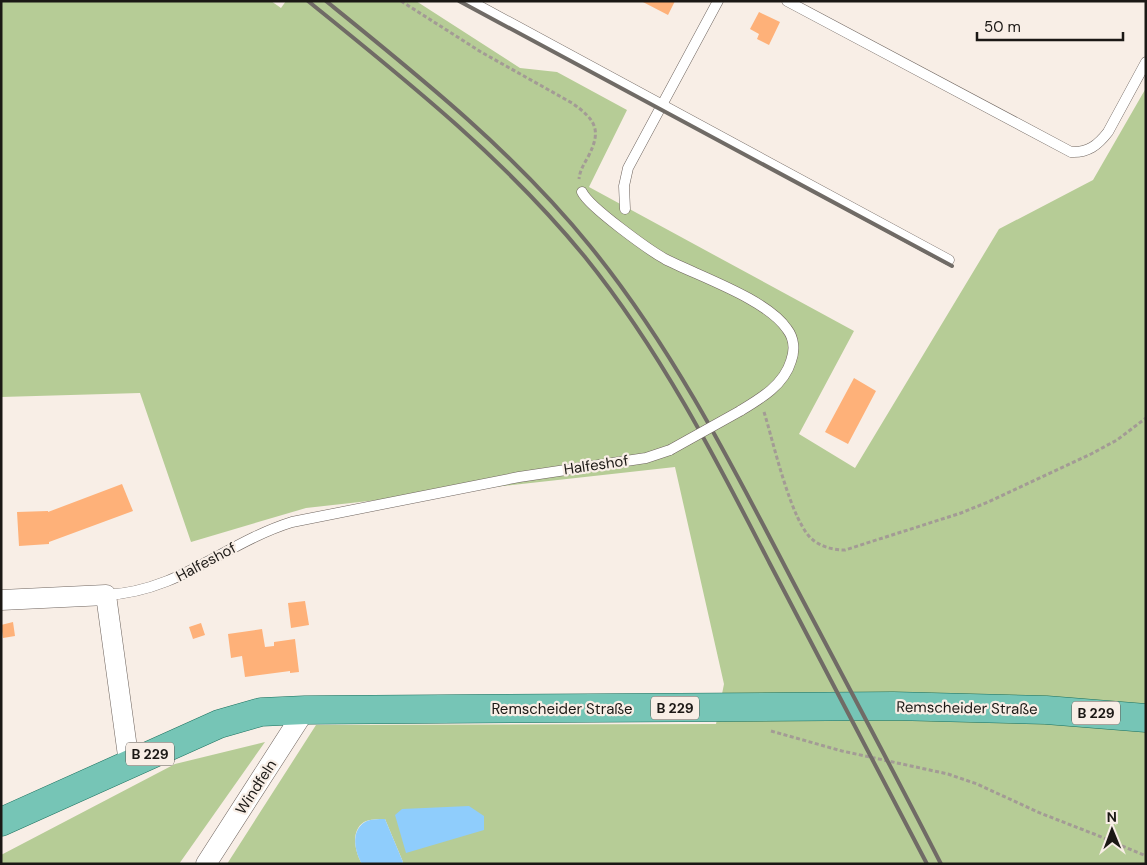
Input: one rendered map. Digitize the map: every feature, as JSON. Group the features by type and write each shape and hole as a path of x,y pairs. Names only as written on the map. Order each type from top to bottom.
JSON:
{"main road":[{"name":"Remscheider Straße","path":"1,822 193,734 237,718 261,712 305,710 893,706 1046,710 1146,718"}],"street":[{"name":"Halfeshof","path":"1,600 106,595"},
{"path":"106,595 129,763"},
{"name":"Windfeln","path":"206,864 305,710"}],"lane":[{"path":"470,1 949,260"},
{"path":"625,209 624,186 628,168 718,1"},
{"path":"787,1 1070,152 1088,150 1102,140 1146,62"},
{"name":"Halfeshof","path":"106,595 130,593 170,581 200,567 261,533 292,522 519,477 646,458 670,450 740,411 760,399 781,380 794,353 791,337 774,315 745,296 651,251 593,204 582,192"}],"path":[{"path":"401,1 481,52 572,103 585,114 594,127 596,136 580,174 582,192"},
{"path":"760,399 788,493 799,522 812,539 828,548 838,550 857,548 988,502 1091,454 1117,440 1146,418"},
{"path":"763,728 771,732 842,751 948,774 977,784 1040,813 1146,856"}],"green space":[{"path":"1,1 271,1 281,8 286,1 416,1 520,68 557,72 627,110 589,187 854,331 799,434 855,468 999,229 1093,180 1146,88 1146,864 401,864 403,862 385,819 374,819 364,822 355,836 357,854 362,864 227,864 316,725 716,724 724,684 675,467 306,508 191,542 140,393 1,397"},
{"path":"265,742 179,864 1,864 1,855 175,764"}],"water":[{"path":"469,806 484,816 484,830 406,853 395,815 402,809"},
{"path":"385,819 403,862 401,864 362,864 357,854 355,842 357,831 367,821"}],"building":[{"path":"641,1 675,1 668,15"},
{"path":"759,12 780,22 769,45 757,39 759,34 750,29"},
{"path":"854,378 876,391 848,444 825,432"},
{"path":"122,484 133,511 49,542 49,544 19,546 17,512 48,512"},
{"path":"305,601 309,625 291,628 288,603"},
{"path":"13,622 15,636 3,638 1,625"},
{"path":"201,623 205,635 193,639 189,627"},
{"path":"262,629 265,647 274,646 274,642 295,639 299,672 290,673 290,671 245,677 242,656 231,658 228,634"}],"railway":[{"path":"308,1 418,91 522,187 585,257 638,329 707,444 927,864"},
{"path":"326,1 431,87 498,147 530,179 590,246 648,324 723,449 941,864"},
{"path":"459,1 952,266"}]}
